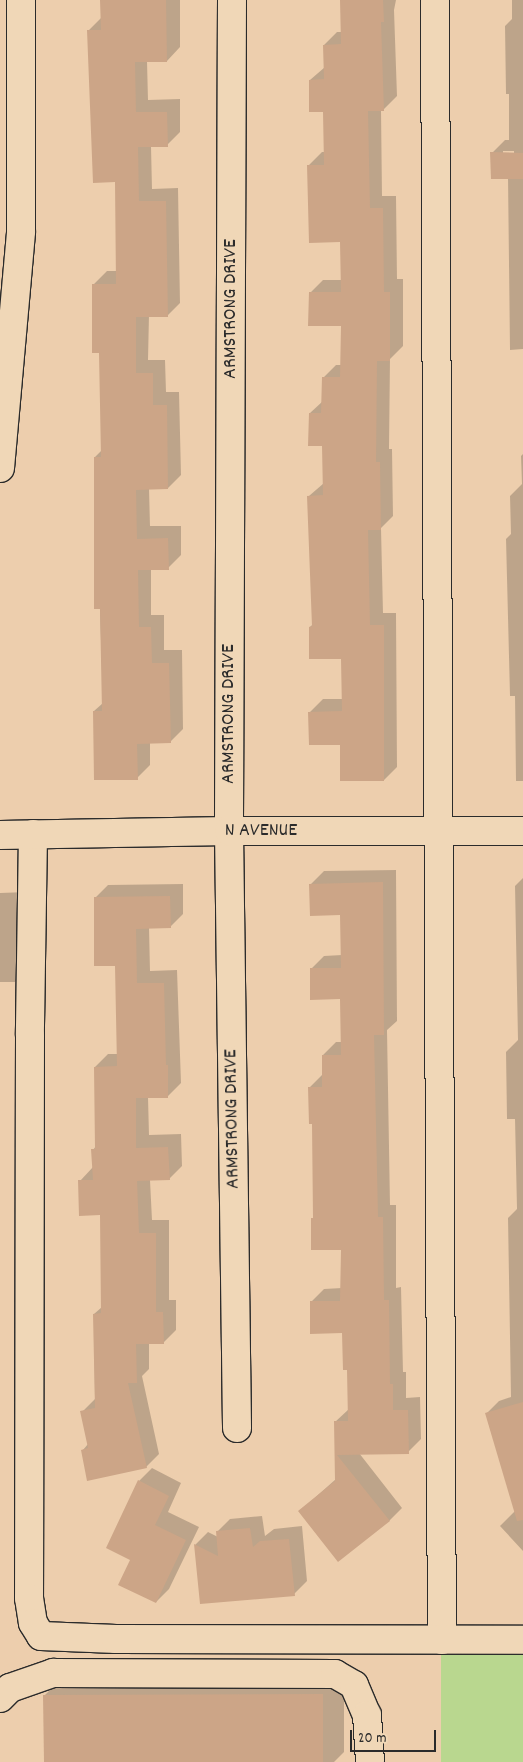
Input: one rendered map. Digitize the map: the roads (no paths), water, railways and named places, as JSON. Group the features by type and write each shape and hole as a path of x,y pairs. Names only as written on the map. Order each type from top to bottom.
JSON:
{"street":[{"path":"0,468 20,230 21,0"},
{"name":"ARMSTRONG DRIVE","path":"232,0 229,831 237,1428"},
{"path":"435,0 442,1640"},
{"name":"N AVENUE","path":"0,835 229,831 523,832"},
{"path":"34,834 30,1035 29,1338 29,1598 33,1623 41,1636 69,1637 523,1640"},
{"path":"0,1698 10,1688 53,1673 335,1674 354,1685 367,1715 370,1762"}]}
